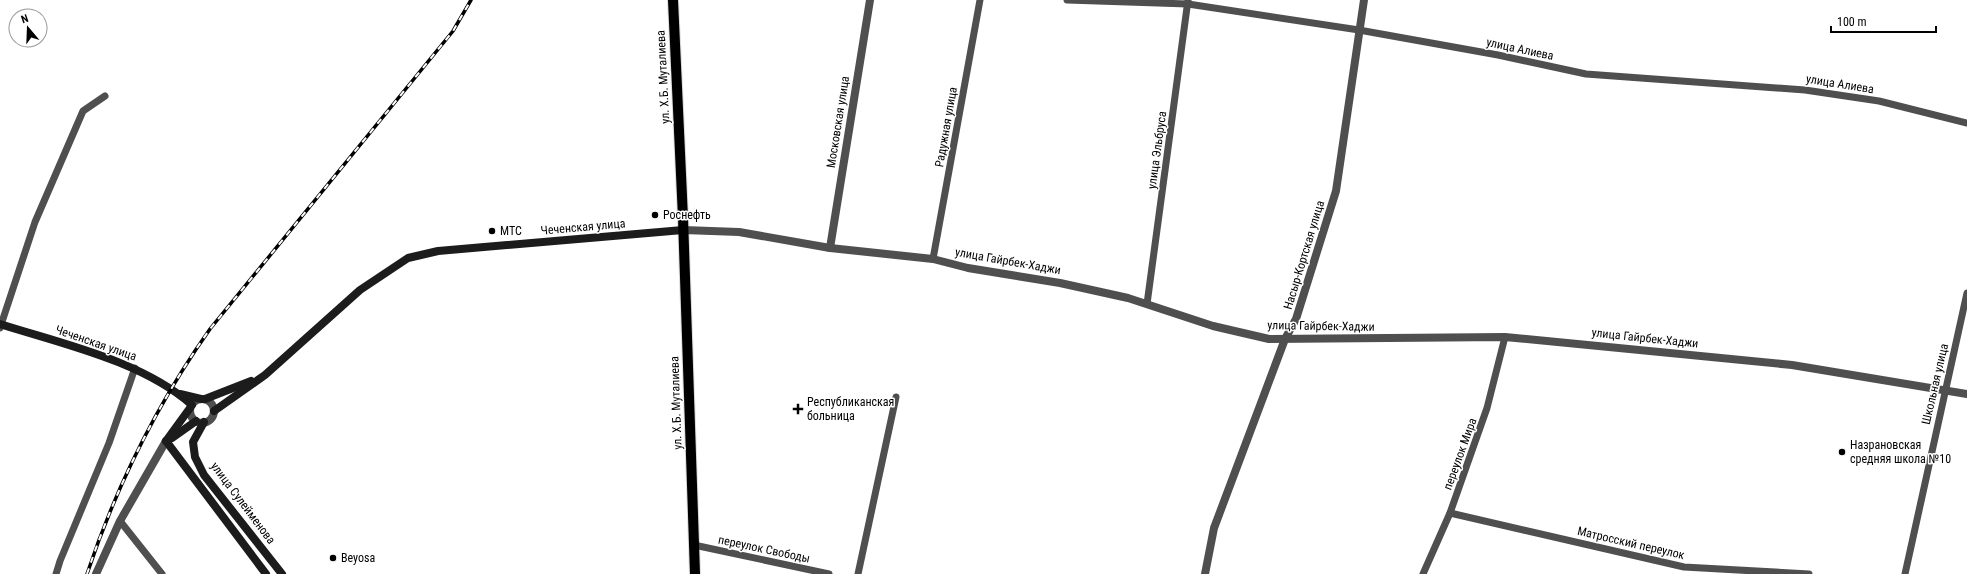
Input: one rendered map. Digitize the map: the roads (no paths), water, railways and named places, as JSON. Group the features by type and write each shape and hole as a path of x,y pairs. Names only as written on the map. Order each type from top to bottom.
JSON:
{"main road":[{"name":"ул. Х.Б. Муталиева","path":"673,0 681,176 695,574"},
{"name":"Чеченская улица","path":"265,375 360,290 408,258 438,251 683,230"},
{"name":"Чеченская улица","path":"0,326 135,368 179,394"},
{"path":"179,394 203,399 265,375"},
{"path":"214,411 265,375"},
{"path":"166,441 191,407 179,394"},
{"path":"166,441 200,421"},
{"name":"улица Сулейменова","path":"200,421 193,442 195,457 201,469 282,574"},
{"name":"улица Сулейменова","path":"166,441 266,574"}],"street":[{"name":"Московская улица","path":"830,248 870,0"},
{"name":"Радужная улица","path":"933,258 980,0"},
{"name":"улица Алиева","path":"1067,0 1188,2 1359,30 1498,55 1586,74 1805,90 1879,101 1967,123"},
{"name":"Насыр-Кортская улица","path":"1205,574 1214,528 1285,339 1296,319 1336,191 1364,0"},
{"name":"улица Эльбруса","path":"1147,304 1188,2"},
{"path":"0,326 35,222 83,111 105,96"},
{"name":"улица Гайрбек-Хаджи","path":"683,230 739,232 830,248 933,258 968,268 1060,282 1147,304 1213,326 1269,339 1505,337 1792,364 1967,394"},
{"name":"Школьная улица","path":"1905,574 1967,293"},
{"name":"переулок Мира","path":"1423,574 1450,513 1488,408 1505,337"},
{"path":"56,574 109,443 135,368"},
{"path":"858,574 896,397"},
{"path":"203,399 210,403 214,411 211,418 200,421 191,415 191,407 203,399"},
{"path":"96,574 120,521 166,441"},
{"name":"Матросский переулок","path":"1450,513 1684,567 1809,574"},
{"path":"120,521 162,574"},
{"name":"переулок Свободы","path":"694,545 829,574"}],"railway":[{"path":"87,574 98,542 125,478 155,417 191,357 210,329 453,31 471,0"}],"place":[{"name":"Роснефть","path":"655,215"},
{"name":"МТС","path":"492,231"},
{"name":"Республиканская больница","path":"798,409"},
{"name":"Назрановская средняя школа №10","path":"1842,452"},
{"name":"Beyosa","path":"333,558"}]}
